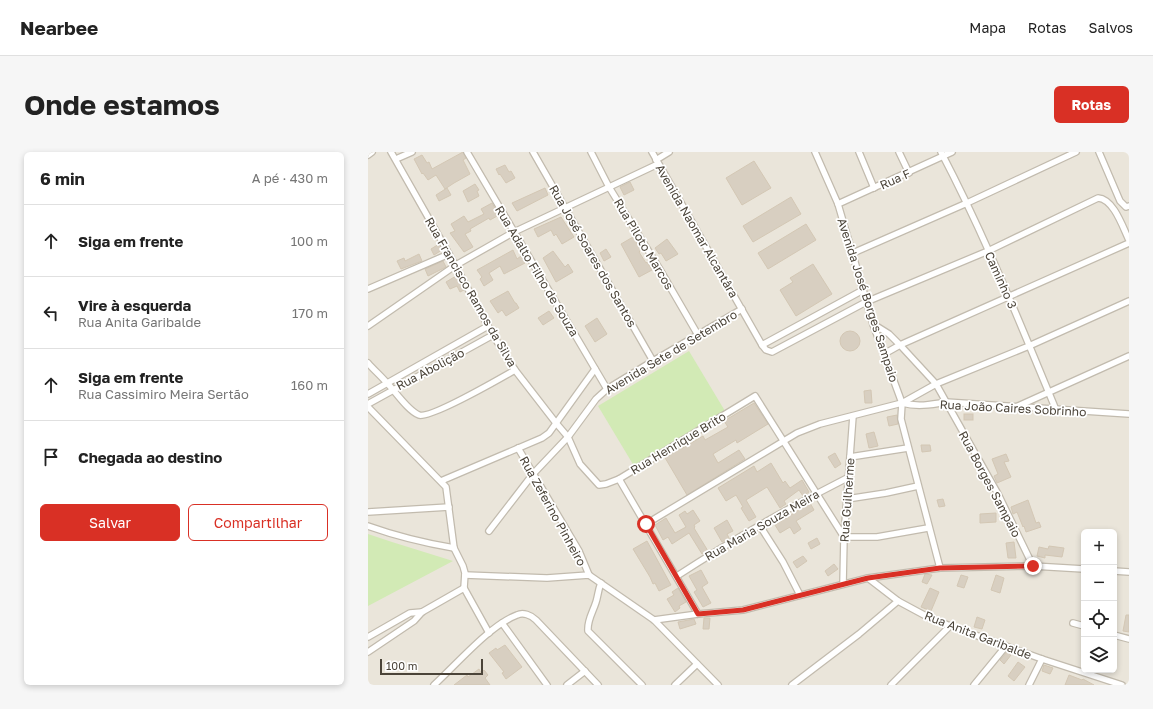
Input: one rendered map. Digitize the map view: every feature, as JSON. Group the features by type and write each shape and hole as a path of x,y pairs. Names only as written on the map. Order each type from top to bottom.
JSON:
{"street":[{"path":"368,155 372,152"},
{"name":"Rua Francisco Ramos da Silva","path":"391,152 450,254 493,335 515,370 568,437 580,464 599,485"},
{"path":"396,159 412,152"},
{"name":"Rua Adalto Filho de Souza","path":"467,152 607,389"},
{"name":"Rua José Soares dos Santos","path":"533,152 653,361"},
{"name":"Rua Piloto Marcos","path":"591,152 609,187 659,268 698,336"},
{"name":"Avenida Naomar Alcantâra","path":"652,152 742,309"},
{"path":"368,326 456,265 514,232 609,187 657,162 669,152"},
{"name":"Avenida José Borges Sampaio","path":"815,152 838,204 873,324 902,403 901,419 928,528 940,568"},
{"path":"859,152 874,188"},
{"path":"899,152 908,173"},
{"name":"Rua F","path":"838,204 908,173 942,154 952,152"},
{"path":"853,253 1076,152"},
{"path":"1098,152 1120,201 1126,207 1129,206"},
{"name":"Caminho 3","path":"942,154 1009,296 1056,410"},
{"path":"866,302 988,251 1098,198 1103,198 1115,210 1129,242 900,345 884,354"},
{"path":"368,289 450,254"},
{"path":"762,345 863,290"},
{"path":"902,403 936,384 1029,346 1129,301"},
{"name":"Avenida Sete de Setembro","path":"489,531 533,474 568,437 596,400 607,389 653,361 742,309 762,345 766,350 772,352 866,302"},
{"name":"Rua Borges Sampaio","path":"873,324 889,334 936,384 998,494 1033,566"},
{"name":"Rua Abolição","path":"368,394 488,326"},
{"name":"Rua Abolição","path":"368,404 493,335"},
{"path":"1014,408 1129,356"},
{"path":"368,363 411,410 418,415 424,416 515,370"},
{"path":"441,481 542,438 549,433 595,370"},
{"name":"Rua Henrique Brito","path":"599,485 619,479 755,396 784,442"},
{"name":"Rua João Caires Sobrinho","path":"646,524 797,433 820,424 902,403 911,406 927,406 946,402 1014,408 1127,412"},
{"path":"368,407 446,487 450,507 454,548 463,566 465,575 464,588 489,633"},
{"name":"Rua Guilherme","path":"843,584 844,537 853,416"},
{"path":"784,442 844,537 877,537 928,528"},
{"name":"Rua Zeferino Pinheiro","path":"518,448 579,551 589,575"},
{"path":"850,457 908,448"},
{"name":"Rua Maria Souza Meira","path":"677,576 760,526 849,477"},
{"path":"619,479 698,614"},
{"path":"847,499 918,486"},
{"path":"368,512 450,507"},
{"path":"368,526 389,534 454,548"},
{"path":"760,526 783,562 800,595"},
{"path":"654,620 743,610 868,578 940,568 1033,566 1081,569"},
{"path":"1117,571 1129,572"},
{"path":"465,575 547,578 589,575 654,620 718,685"},
{"name":"Rua Anita Garibalde","path":"868,578 898,601 924,615 950,626 1042,659 1122,685"},
{"path":"601,583 597,593 597,600 587,624 588,630 642,685"},
{"path":"368,652 414,622 422,612 464,588"},
{"path":"792,685 859,634 898,601"},
{"path":"368,637 410,612 422,612"},
{"path":"434,685 489,633 502,623 518,614 526,614 536,620 598,685"},
{"path":"502,623 547,685"},
{"path":"1073,623 1081,625"},
{"path":"891,685 950,626"},
{"path":"1117,636 1129,639"},
{"path":"974,685 1006,646"},
{"path":"1029,685 1042,659"},
{"path":"675,685 697,664"},
{"path":"567,685 585,671"},
{"path":"1098,685 1101,678"}],"shaded area":[{"path":"368,152 1129,152 1129,685 368,685"}],"green space":[{"path":"689,351 725,411 634,466 598,406"},
{"path":"368,534 392,542 453,561 368,606"}],"building":[{"path":"463,152 466,158 463,160 470,174 445,189 436,175 428,180 423,173 422,174 414,159 422,155 427,163 429,162 432,169"},
{"path":"754,161 771,188 742,205 726,178"},
{"path":"505,165 515,178 506,183 496,169"},
{"path":"630,182 634,190 624,195 620,187"},
{"path":"475,184 479,190 477,191 479,196 468,202 463,191"},
{"path":"447,188 451,195 439,201 436,195"},
{"path":"545,188 548,195 517,211 512,203"},
{"path":"791,197 801,214 753,242 743,226"},
{"path":"492,203 499,215 490,220 489,218 470,229 471,231 465,234 473,247 464,252 450,233 455,231 451,224 464,216 468,222 484,214 481,209"},
{"path":"561,217 574,237 562,244 556,234 554,236 551,230 538,237 534,229"},
{"path":"806,224 816,240 768,269 758,253"},
{"path":"633,237 641,250 639,252 652,270 639,277 621,244"},
{"path":"667,239 678,254 666,261 661,253 659,254 655,248"},
{"path":"439,244 442,250 434,255 431,249"},
{"path":"606,249 611,257 604,261 600,253"},
{"path":"513,250 517,259 521,256 525,263 504,274 500,266 489,273 493,280 484,286 480,279 482,277 477,270"},
{"path":"553,251 565,267 568,264 573,272 556,282 543,258"},
{"path":"419,254 422,261 401,269 397,261 404,258 405,261"},
{"path":"443,261 446,267 428,276 425,269"},
{"path":"813,264 832,294 796,316 780,290 793,282 790,278"},
{"path":"456,276 464,290 460,292 457,286 450,289 446,282"},
{"path":"508,291 519,308 506,316 502,310 498,313 490,301"},
{"path":"549,311 554,318 543,325 538,318"},
{"path":"597,318 607,334 595,342 585,326"},
{"path":"850,331 857,334 860,341 857,348 850,351 843,348 840,341 843,334"},
{"path":"871,390 872,403 865,403 864,391"},
{"path":"754,403 768,424 737,443 736,440 713,454 718,463 739,450 745,459 687,495 664,456 679,447 681,449 703,436 705,440 728,427 724,421"},
{"path":"964,414 973,414 973,420 964,420"},
{"path":"897,415 898,424 889,426 887,417"},
{"path":"874,432 878,446 869,448 866,434"},
{"path":"921,445 930,445 931,451 922,452"},
{"path":"835,453 841,464 835,468 828,457"},
{"path":"1006,454 1009,461 1004,462 1011,477 997,483 994,476 998,474 992,459"},
{"path":"771,463 783,483 785,481 790,488 802,480 809,492 803,496 799,490 784,501 786,504 780,508 767,487 746,500 756,517 749,521 741,508 743,507 736,495 726,501 718,488 754,466 757,472"},
{"path":"943,499 945,506 939,507 937,500"},
{"path":"1028,500 1036,523 1039,522 1041,527 1026,532 1017,512 1013,514 1011,507"},
{"path":"810,503 814,510 796,521 801,529 794,534 790,527 780,533 775,525"},
{"path":"693,510 700,521 694,525 694,528 708,551 702,554 689,533 672,544 668,537 663,540 655,525 666,518 675,533 686,527 679,515 685,511 687,514"},
{"path":"996,513 996,522 980,523 980,514"},
{"path":"727,520 733,531 727,534 729,538 722,542 714,528"},
{"path":"817,538 820,544 811,549 808,543"},
{"path":"647,541 671,585 659,591 655,583 653,584 633,549"},
{"path":"1014,542 1016,558 1008,558 1006,543"},
{"path":"1049,546 1064,548 1062,557 1045,555 1045,558 1037,556 1039,547 1048,549"},
{"path":"803,556 807,561 797,568 793,562"},
{"path":"834,564 838,569 828,576 825,571"},
{"path":"701,570 708,583 702,587 711,603 703,607 694,592 697,590 689,576"},
{"path":"925,574 932,575 927,584 922,582"},
{"path":"961,575 968,577 964,588 957,586"},
{"path":"996,575 1004,578 1000,593 991,590"},
{"path":"678,588 686,602 679,606 680,608 675,612 667,599 674,595 672,592"},
{"path":"930,588 939,592 931,611 921,607"},
{"path":"1126,615 1129,615 1129,632 1123,631"},
{"path":"977,617 985,620 982,629 974,627"},
{"path":"704,618 710,618 709,629 703,629"},
{"path":"694,619 696,624 680,629 678,622"},
{"path":"505,645 522,667 506,679 502,673 504,672 489,653 496,648 497,650"},
{"path":"1007,652 1011,655 1004,664 1000,660"},
{"path":"1018,662 1025,667 1014,681 1008,676"},
{"path":"1044,665 1053,668 1050,674 1042,671"},
{"path":"479,669 481,673 484,670 488,675 485,678 490,685 454,685 467,675 468,677"},
{"path":"1069,675 1082,680 1083,679 1094,685 1065,685"}],"route":[{"path":"646,524 698,614 743,610 868,578 940,568 1033,566"}]}
